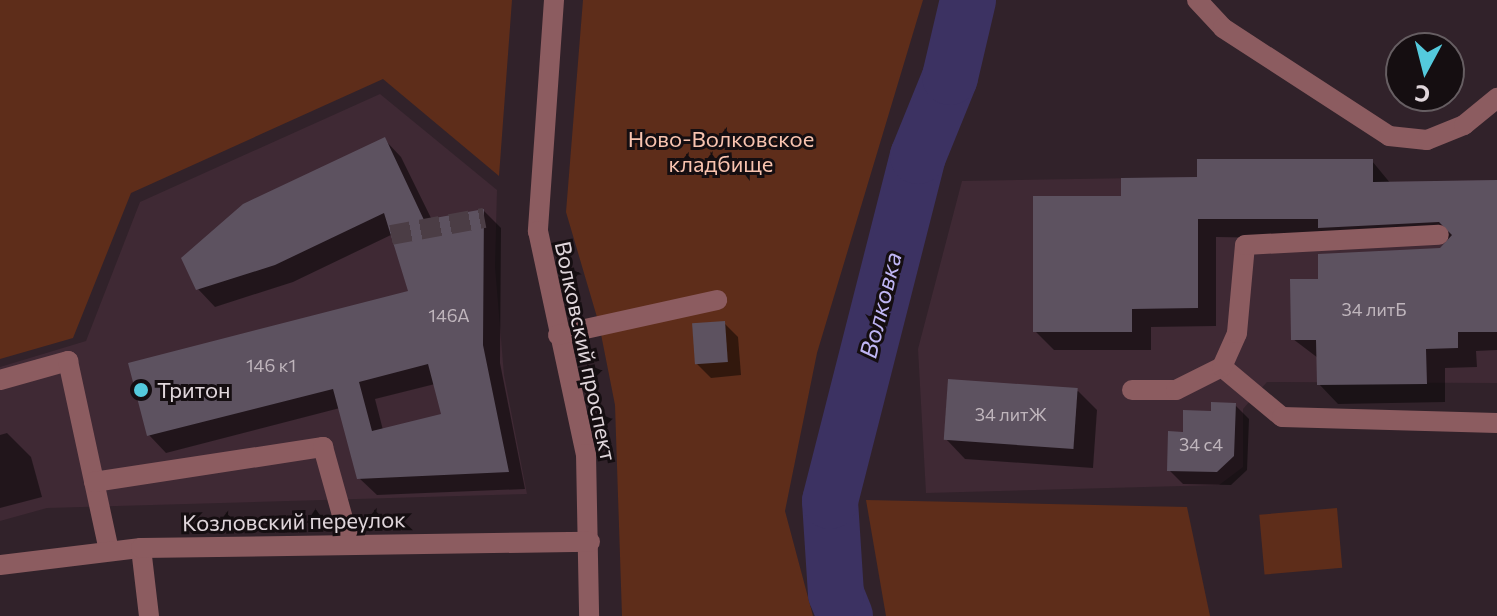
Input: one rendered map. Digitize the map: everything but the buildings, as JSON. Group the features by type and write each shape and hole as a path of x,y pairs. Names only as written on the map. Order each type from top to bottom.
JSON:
{"street":[{"name":"Волковский проспект","path":"554,0 538,231 586,454 589,616"},
{"path":"1197,0 1223,28 1389,136 1427,140 1464,125 1497,98"},
{"path":"1132,390 1176,390 1222,367 1237,333 1245,245 1439,235"},
{"path":"558,335 717,300"},
{"path":"0,380 68,361 109,551"},
{"path":"1222,367 1282,417 1497,423"},
{"path":"94,482 323,447 350,544"},
{"name":"Козловский переулок","path":"0,565 141,548 590,542"},
{"path":"141,548 149,616"}],"shaded area":[{"path":"380,94 497,190 495,267 504,375 527,494 47,508 0,521 0,367 86,341 140,202"},
{"path":"1373,159 1373,182 1497,180 1497,383 1267,382 1243,409 1243,467 1219,485 926,493 918,349 962,181 1197,177"}],"green space":[{"path":"0,0 512,0 499,176 383,79 131,193 73,338 0,359"},
{"name":"Ново-Волковское кладбище","path":"583,0 923,0 817,353 785,511 813,616 622,616 615,405 599,324 566,212"},
{"path":"866,500 1187,507 1210,616 886,616"},
{"path":"1337,508 1342,568 1265,575 1259,515"}],"waterway":[{"name":"Волковка","path":"845,616 836,594 830,501 918,156 950,77 968,0"}],"tunnel":[{"path":"391,235 484,218"}],"place":[{"name":"Тритон","path":"141,390"}]}
